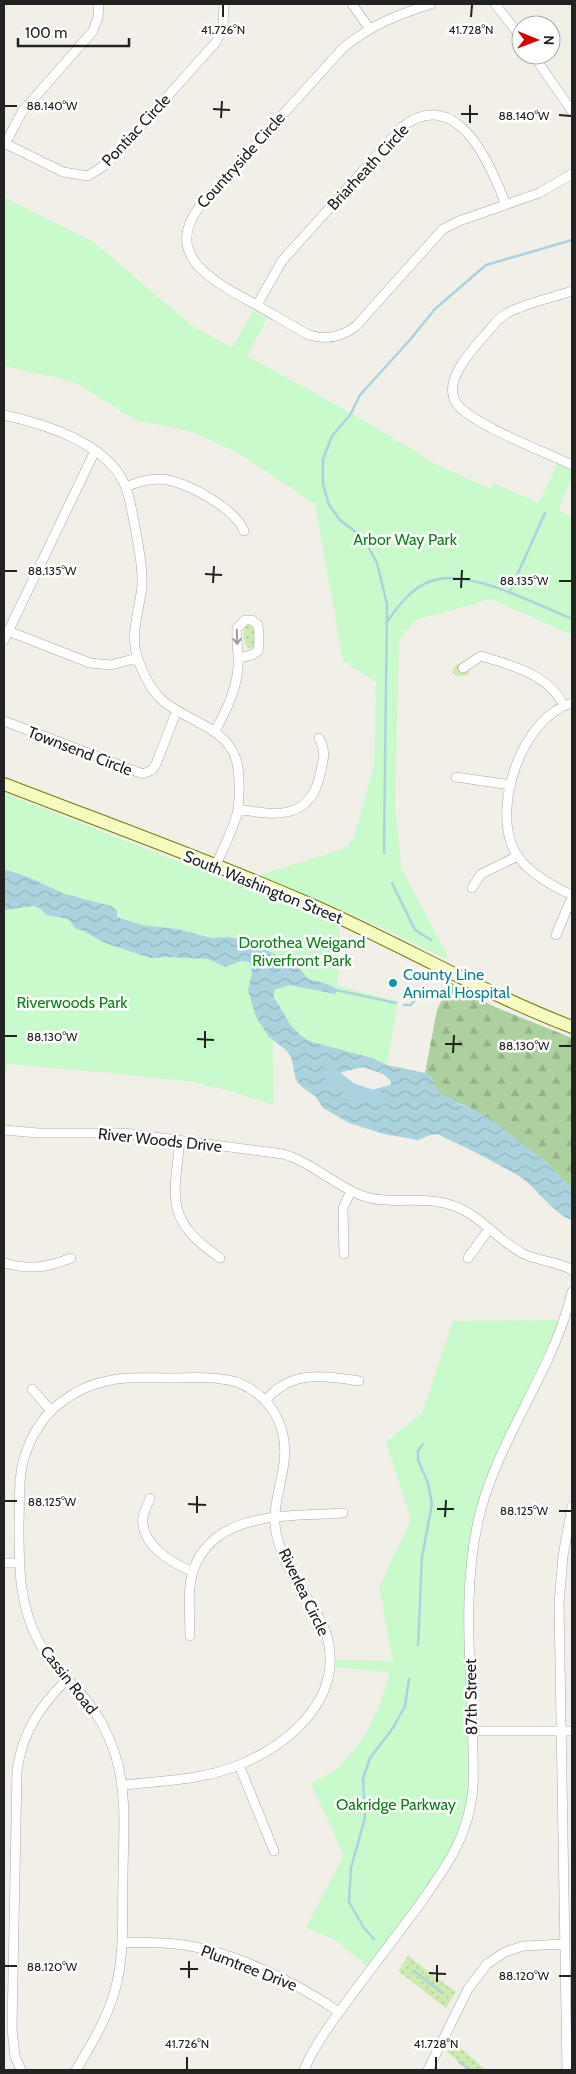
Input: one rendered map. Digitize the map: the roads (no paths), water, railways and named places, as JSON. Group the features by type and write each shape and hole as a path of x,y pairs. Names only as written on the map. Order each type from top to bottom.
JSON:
{"main road":[{"name":"South Washington Street","path":"4,784 307,903 518,1005 572,1026"}],"street":[{"path":"4,144 22,112 93,31 98,17 99,4"},
{"name":"Pontiac Circle","path":"4,144 63,172 88,176 108,163 216,42 223,27 224,4"},
{"path":"352,4 369,28"},
{"name":"Countryside Circle","path":"431,4 386,19 369,28 343,48 200,206 189,224 187,246 202,270 216,282 309,334 330,338 356,326 443,229 458,221 539,193 572,174"},
{"path":"496,4 511,24"},
{"path":"540,65 572,111"},
{"name":"Briarheath Circle","path":"257,305 282,261 402,127 416,118 441,116 463,128 490,166 506,205"},
{"path":"572,291 517,309 501,318 465,358 455,376 454,390 458,404 474,418 572,464"},
{"path":"4,418 48,427 95,451 113,468 126,487 142,572 141,598 134,637 137,658 151,688 177,710 215,731 226,742 237,764 239,775 238,809 216,866"},
{"path":"95,451 6,636 90,663 115,664 137,658"},
{"path":"126,487 148,479 171,480 224,506 238,519 244,531"},
{"path":"462,668 481,656 513,666 552,687 568,704 550,715 525,744 519,756 511,785 507,826 511,843 518,856 537,874 572,896 556,935"},
{"path":"215,731 233,692 238,658"},
{"name":"Townsend Circle","path":"4,721 143,774 152,770 177,710"},
{"path":"238,809 275,813 292,811 303,806 313,795 320,773 325,750 319,738"},
{"path":"456,777 511,785"},
{"path":"472,888 481,874 518,856"},
{"name":"River Woods Drive","path":"4,1130 38,1133 118,1132 256,1150 293,1157 351,1191 375,1199 442,1202 463,1209 509,1245 526,1255 548,1263 568,1267 572,1271"},
{"path":"180,1141 175,1189 176,1210 183,1224 195,1239 220,1258"},
{"path":"344,1254 343,1208 351,1191"},
{"path":"468,1258 489,1229"},
{"path":"4,1263 36,1268 53,1266 71,1258"},
{"name":"87th Street","path":"304,2070 320,2040 449,1864 469,1818 474,1778 469,1594 476,1530 496,1466 559,1333 572,1292"},
{"path":"265,1401 285,1384 301,1377 319,1376 360,1381"},
{"name":"Riverlea Circle","path":"52,1409 86,1387 101,1382 131,1378 220,1378 231,1380 249,1388 265,1401 278,1418 285,1445 284,1468 274,1518 276,1532 286,1564 319,1618 327,1637 330,1662 328,1676 316,1707 301,1725 275,1745 239,1765 189,1777 122,1785"},
{"path":"32,1389 52,1409"},
{"name":"Cassin Road","path":"52,1409 34,1434 23,1461 20,1493 19,1563 22,1595 32,1627 49,1658 94,1710 102,1725 115,1755 122,1785 122,1942 118,1978 109,2009 76,2070"},
{"path":"150,1498 143,1516 149,1538 168,1559 193,1572"},
{"path":"567,2070 559,1603 563,1556 572,1506"},
{"path":"190,1636 190,1592 193,1572 207,1547 221,1534 246,1522 343,1513"},
{"path":"4,1563 19,1563"},
{"path":"21,2070 15,2056 12,2028 17,1770 23,1743 35,1717 43,1705 67,1679"},
{"path":"472,1731 572,1731"},
{"path":"239,1765 274,1851"},
{"name":"Plumtree Drive","path":"122,1942 175,1944 207,1950 283,1978 340,2012"},
{"path":"428,2070 468,1989 488,1964 505,1952 523,1946 564,1944"}],"water":[{"path":"4,869 28,877 65,894 111,906 117,911 117,917 142,925 178,929 211,938 229,937 247,941 277,955 301,970 308,979 328,984 338,990 335,994 289,985 274,990 274,997 290,1024 299,1034 309,1041 372,1058 387,1065 425,1073 432,1078 439,1094 452,1098 460,1105 468,1106 489,1118 544,1160 572,1189 572,1220 559,1213 519,1176 437,1134 418,1140 384,1134 349,1123 323,1108 316,1097 296,1080 291,1057 286,1050 269,1037 256,1017 248,990 252,973 250,962 241,961 226,967 207,959 151,958 102,942 84,931 76,929 68,919 46,915 40,908 34,906 4,910","holes":["363,1067 383,1074 391,1081 391,1084 362,1092 348,1089 339,1079 342,1072"]}],"waterway":[{"path":"384,853 387,604 377,563 368,546 357,533 340,520 329,505 323,484 323,459 332,436 350,415 360,395 435,309 486,265 572,240"},
{"path":"509,593 545,513"},
{"path":"387,622 415,589 430,581 454,578 470,580 506,591 572,619"},
{"path":"392,883 415,930 431,940"},
{"path":"336,990 396,1003"},
{"path":"404,1005 411,1005 420,993"},
{"path":"328,1072 351,1090 379,1099"},
{"path":"418,1645 422,1557 432,1504 428,1483 418,1460 418,1451 423,1444"},
{"path":"374,1939 364,1928 349,1902 351,1868 365,1818 363,1779 370,1758 393,1728 405,1706 409,1679"},
{"path":"414,1971 441,1992"},
{"path":"459,2062 470,2070"}],"place":[{"name":"County Line Animal Hospital","path":"393,983"}],"park label":[{"name":"Arbor Way Park","path":"405,539"},
{"name":"Dorothea Weigand Riverfront Park","path":"302,951"},
{"name":"Riverwoods Park","path":"72,1002"},
{"name":"Oakridge Parkway","path":"396,1804"}]}
